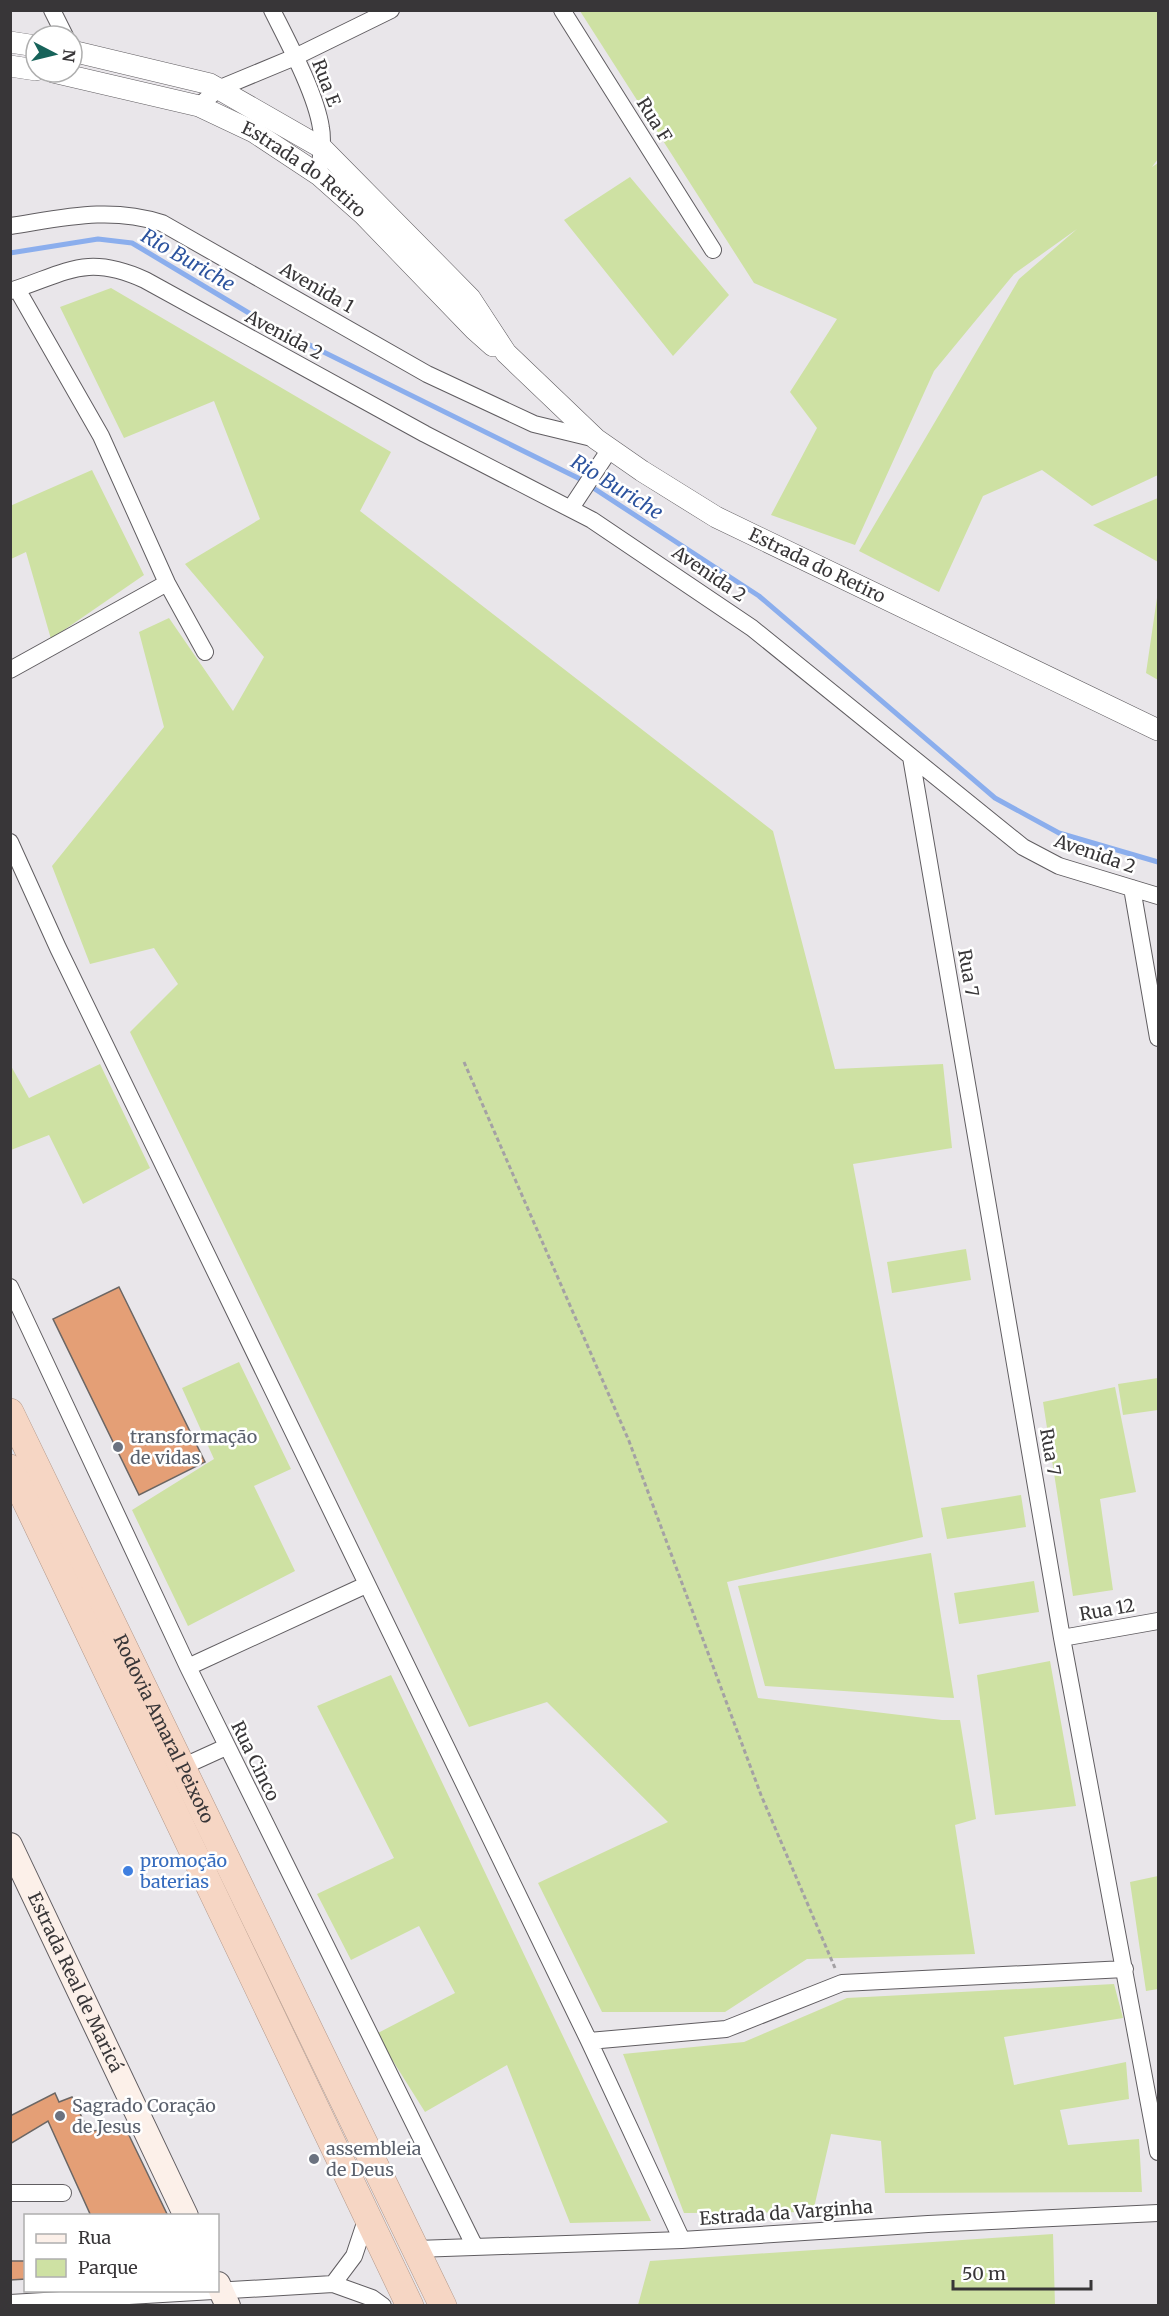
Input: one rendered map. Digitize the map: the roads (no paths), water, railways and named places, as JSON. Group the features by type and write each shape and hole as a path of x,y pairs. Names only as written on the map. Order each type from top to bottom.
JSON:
{"highway":[{"name":"Rodovia Amaral Peixoto","path":"10,1412 443,2306"},
{"name":"Rodovia Amaral Peixoto","path":"10,1468 410,2306"}],"main road":[{"name":"Estrada Real de Maricá","path":"10,1845 185,2214"}],"street":[{"path":"52,10 59,24"},
{"name":"Rua E","path":"272,10 295,57 318,115 322,148 319,175"},
{"path":"199,106 218,88 295,57 391,10"},
{"name":"Rua F","path":"562,10 713,250"},
{"name":"Estrada do Retiro","path":"84,64 218,88 322,148 470,298 506,353"},
{"name":"Estrada do Retiro","path":"84,66 199,106 254,132 319,175 405,255 475,330 506,353 603,444 716,517 1158,730"},
{"name":"Avenida 1","path":"10,226 103,213 136,215 162,224 427,374 469,395 534,424 603,444"},
{"name":"Avenida 2","path":"14,290 81,267 103,266 120,269 145,280 425,434 571,508 676,575 752,628 1023,848 1059,866 1158,896"},
{"path":"14,290 101,436 167,583 205,652"},
{"path":"571,508 594,473 603,444"},
{"path":"10,670 167,583"},
{"name":"Rua 7","path":"911,757 1062,1638 1158,2152"},
{"path":"10,842 58,948 589,2041 682,2240"},
{"path":"1132,888 1158,1038"},
{"name":"Rua Cinco","path":"10,1287 226,1747 475,2247"},
{"path":"188,1667 366,1585"},
{"name":"Rua 12","path":"1062,1638 1158,1621"},
{"path":"182,1767 226,1747"},
{"path":"589,2041 726,2029 842,1983 1125,1969"},
{"path":"10,2193 63,2193"},
{"name":"Estrada da Varginha","path":"416,2249 682,2240 917,2224 1158,2213"},
{"path":"333,2284 354,2256 368,2214"},
{"path":"17,2303 222,2294 333,2284 372,2298 383,2306"}],"waterway":[{"name":"Rio Buriche","path":"10,253 98,239 132,243 269,325 578,478 759,596 995,798 1059,833 1158,862"}],"place":[{"name":"transformação de vidas","path":"118,1447"},
{"name":"promoção baterias","path":"128,1871"},
{"name":"Sagrado Coração de Jesus","path":"60,2116"},
{"name":"assembleia de Deus","path":"314,2159"}]}
